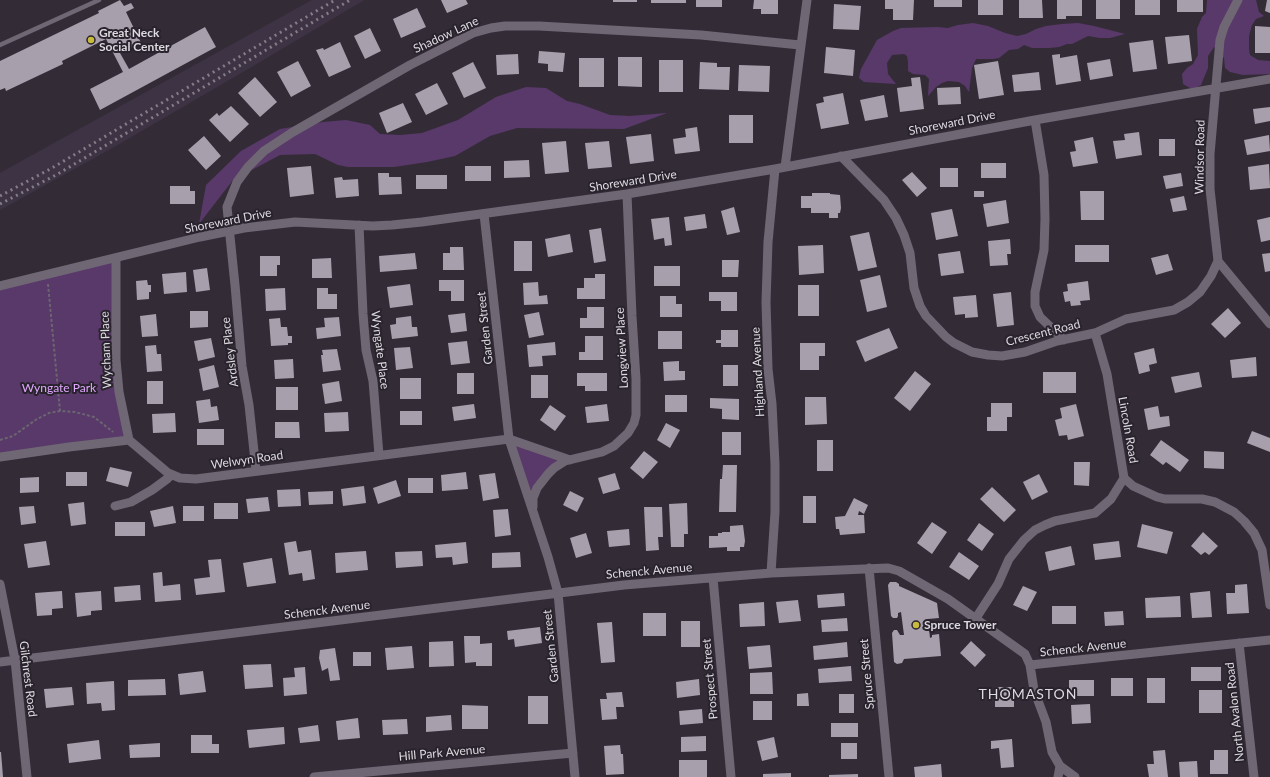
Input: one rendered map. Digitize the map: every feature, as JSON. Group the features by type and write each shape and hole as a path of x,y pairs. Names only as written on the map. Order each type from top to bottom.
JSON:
{"street":[{"path":"785,167 807,0"},
{"name":"Windsor Road","path":"1218,261 1210,189 1210,154 1220,40 1224,27 1238,0"},
{"name":"Shadow Lane","path":"229,231 226,207 231,194 237,182 248,167 264,151 293,132 410,65 472,34 491,28 505,26 539,26 701,35 800,45"},
{"name":"Shoreward Drive","path":"0,286 254,226 295,222 382,226 484,214 627,194 775,169 1035,120 1270,79"},
{"path":"1035,120 1044,175 1045,219 1044,250 1035,292 1035,306 1040,317 1064,340"},
{"name":"Crescent Road","path":"841,156 881,196 892,211 904,235 910,253 914,288 920,306 926,316 946,337 972,352 1002,356 1025,352 1044,345 1095,333 1126,319 1167,312 1182,306 1200,292 1211,276 1218,261"},
{"name":"Highland Avenue","path":"770,573 774,512 775,464 772,404 768,369 766,302 768,242 775,169"},
{"name":"Longview Place","path":"570,460 602,452 614,446 628,433 634,423 636,415 636,378 627,194"},
{"name":"Garden Street","path":"484,214 509,439 558,592 575,777"},
{"name":"Wyngate Place","path":"359,225 366,350 373,381 379,455"},
{"name":"Ardsley Place","path":"229,231 242,366 249,405 256,470"},
{"name":"Wycham Place","path":"116,258 116,360 119,392 127,441"},
{"path":"1218,261 1270,324"},
{"name":"Lincoln Road","path":"1095,333 1107,374 1124,478 1133,486 1157,497 1165,499 1202,499 1215,502 1234,512 1254,533 1262,550 1270,605"},
{"path":"509,439 570,460"},
{"name":"Welwyn Road","path":"127,441 171,475 180,478 196,479 256,470 509,439"},
{"path":"0,457 69,446 127,441"},
{"name":"Garden Street","path":"534,517 533,498 540,483 554,468 570,460"},
{"path":"115,506 131,502 167,480 171,475"},
{"path":"976,618 998,584 1009,559 1024,540 1035,530 1045,524 1095,513 1111,499 1124,478"},
{"name":"Schenck Avenue","path":"0,662 558,592 633,584 770,573 869,568 888,568 899,571 948,599 1022,651 1027,657 1030,665 1270,640"},
{"name":"Spruce Street","path":"869,568 888,777"},
{"name":"Prospect Street","path":"713,578 731,777"},
{"name":"Gilchrest Road","path":"0,584 15,660 27,777"},
{"name":"North Avalon Road","path":"1239,644 1254,777"},
{"path":"1030,665 1034,690 1046,722 1053,754 1060,766 1075,777"},
{"name":"Hill Park Avenue","path":"314,777 573,753"},
{"path":"1058,777 1060,766"}],"lane":[{"path":"0,45 99,0"}],"path":[{"path":"47,274 60,411"},
{"path":"0,440 14,436 37,419 49,413 60,411 75,412 94,417 127,441"}],"shaded area":[{"path":"312,0 364,0 114,147 0,210 0,173"}],"green space":[{"path":"1207,0 1256,0 1259,12 1264,16 1256,19 1252,25 1249,36 1250,55 1258,60 1270,61 1270,74 1243,75 1230,72 1225,68 1224,58 1214,47 1208,56 1208,68 1201,85 1196,88 1190,88 1183,84 1182,74 1193,64 1198,55 1197,29 1202,17 1206,13"},
{"path":"973,23 988,26 1017,36 1046,26 1078,23 1125,34 1110,38 1088,36 1072,44 1059,47 1032,48 1024,45 1018,49 1009,50 999,58 976,59 972,68 969,92 965,86 959,82 948,81 936,87 928,96 929,79 925,75 913,74 908,71 907,56 904,54 892,55 887,63 888,74 896,84 864,82 859,78 861,69 877,40 893,31 901,28 948,28"},
{"path":"526,87 546,88 567,101 610,115 630,116 667,113 624,129 517,128 490,136 455,156 394,167 348,167 338,165 315,154 280,155 233,180 199,224 206,185 241,151 280,129 346,120 370,125 380,134 400,135 422,133 458,120 496,97"},
{"name":"Wyngate Park","path":"116,258 116,360 129,440 0,457 0,286"},
{"path":"509,439 570,460 561,464 533,498"}],"building":[{"path":"120,0 124,6 131,3 134,8 126,12 141,43 120,53 129,69 205,27 216,47 100,110 90,89 123,72 106,39 62,61 63,64 6,91 5,88 0,90 0,61 99,13 98,11"},
{"path":"441,0 466,0 468,4 447,13"},
{"path":"613,0 637,0 637,2 613,2"},
{"path":"651,0 686,0 686,3 651,3"},
{"path":"696,0 722,0 722,7 696,7"},
{"path":"754,0 778,0 778,14 761,14 761,9 753,9"},
{"path":"885,0 914,0 913,20 893,20 893,9 885,9"},
{"path":"934,0 962,0 962,7 934,7"},
{"path":"978,0 1003,0 1003,15 978,15"},
{"path":"1019,0 1042,0 1043,18 1019,18"},
{"path":"1057,0 1082,0 1082,16 1066,16 1066,19 1057,19"},
{"path":"1096,0 1120,0 1120,19 1096,19"},
{"path":"1135,0 1160,0 1160,15 1135,15"},
{"path":"1177,0 1203,0 1203,12 1177,12"},
{"path":"1267,0 1270,0 1270,13 1265,11"},
{"path":"834,4 861,6 859,30 833,29"},
{"path":"417,8 426,27 401,38 393,19"},
{"path":"1255,26 1270,27 1270,53 1255,53"},
{"path":"370,28 381,51 365,59 354,36"},
{"path":"1189,35 1192,61 1168,64 1165,37"},
{"path":"1153,40 1157,69 1133,72 1129,43"},
{"path":"340,42 351,67 329,77 316,50 323,48 324,50"},
{"path":"826,47 855,50 853,76 824,73"},
{"path":"539,51 565,53 563,72 548,71 548,64 538,63"},
{"path":"518,54 519,74 497,75 496,55"},
{"path":"1060,54 1060,58 1077,55 1081,81 1056,85 1052,55"},
{"path":"618,57 642,57 642,87 618,86"},
{"path":"579,58 604,58 604,87 579,87"},
{"path":"1110,59 1113,76 1090,80 1087,63"},
{"path":"659,60 683,60 683,92 659,92"},
{"path":"298,61 311,86 291,97 277,72"},
{"path":"998,61 1004,95 979,99 974,65"},
{"path":"473,62 486,88 464,98 452,73"},
{"path":"700,62 717,63 717,67 730,67 729,90 699,89"},
{"path":"739,65 770,66 769,92 738,91"},
{"path":"1039,72 1041,90 1014,92 1012,75"},
{"path":"255,77 277,102 260,117 238,93"},
{"path":"920,77 924,109 900,112 897,88 912,86 911,78"},
{"path":"437,83 448,104 426,115 415,94"},
{"path":"960,87 961,104 938,105 937,88"},
{"path":"843,93 849,124 821,129 816,104 824,102 823,97"},
{"path":"884,95 888,117 865,121 860,100"},
{"path":"403,103 412,122 387,133 379,113"},
{"path":"231,106 249,124 230,142 209,120 217,113 219,116"},
{"path":"1270,107 1270,121 1255,124 1253,109"},
{"path":"729,115 753,115 753,143 729,143"},
{"path":"697,127 700,151 675,154 673,139 686,137 685,129"},
{"path":"1139,132 1142,155 1116,159 1113,141 1125,140 1124,134"},
{"path":"651,134 654,161 630,164 626,137"},
{"path":"1269,135 1270,151 1247,155 1244,140"},
{"path":"204,136 221,156 206,170 188,150"},
{"path":"1093,137 1098,163 1073,167 1070,152 1076,151 1074,141"},
{"path":"1159,139 1175,139 1175,156 1159,156"},
{"path":"566,141 569,172 545,174 542,143"},
{"path":"609,141 612,167 588,169 585,143"},
{"path":"529,160 530,177 504,178 504,161"},
{"path":"981,163 1006,163 1006,178 981,178"},
{"path":"1269,164 1270,188 1250,190 1248,167"},
{"path":"311,166 314,194 290,197 287,168"},
{"path":"465,166 491,166 491,181 465,181"},
{"path":"940,168 958,168 958,187 940,187"},
{"path":"912,172 927,188 917,197 902,180"},
{"path":"378,173 389,173 389,177 401,177 402,194 379,195"},
{"path":"1181,173 1183,186 1166,189 1163,176"},
{"path":"416,175 447,175 447,189 416,189"},
{"path":"342,177 343,180 358,179 359,196 336,198 334,178"},
{"path":"170,186 190,186 190,191 195,191 195,204 170,204"},
{"path":"974,191 984,191 984,197 974,197"},
{"path":"1080,191 1104,191 1104,220 1081,220"},
{"path":"812,193 830,193 840,195 841,208 840,213 838,213 838,218 829,218 829,213 811,213 811,208 801,208 801,196 812,196"},
{"path":"1184,196 1187,210 1173,212 1170,199"},
{"path":"1006,200 1009,223 987,227 983,204"},
{"path":"734,207 740,232 727,235 721,211"},
{"path":"952,209 958,236 936,240 931,213"},
{"path":"705,214 707,228 686,231 684,217"},
{"path":"669,217 672,245 665,246 664,238 654,240 651,219"},
{"path":"1270,217 1270,240 1261,242 1257,220"},
{"path":"601,228 606,261 594,263 589,230"},
{"path":"869,232 877,267 858,271 850,236"},
{"path":"570,234 573,252 548,257 545,239"},
{"path":"1010,239 1011,254 1007,254 1008,265 990,266 988,241"},
{"path":"514,241 532,241 532,271 514,271"},
{"path":"823,245 824,273 799,275 798,246"},
{"path":"1075,245 1109,245 1109,262 1075,262"},
{"path":"450,247 463,247 464,270 443,270 443,253 450,253"},
{"path":"960,251 964,273 941,276 938,254"},
{"path":"415,253 417,269 380,272 379,256"},
{"path":"1270,253 1270,271 1265,272 1262,254"},
{"path":"1168,254 1173,270 1156,275 1151,258"},
{"path":"260,256 280,256 280,265 277,265 277,276 260,276"},
{"path":"331,258 332,278 312,278 312,259"},
{"path":"722,260 739,260 738,277 722,277"},
{"path":"654,266 680,266 680,286 654,286"},
{"path":"207,268 210,290 196,292 193,270"},
{"path":"186,272 187,292 164,294 162,274"},
{"path":"595,274 605,274 605,299 577,299 577,288 584,288 584,278 595,278"},
{"path":"880,275 887,307 867,312 860,280"},
{"path":"147,280 148,285 151,285 149,299 137,300 136,281"},
{"path":"439,280 464,280 464,301 451,301 451,291 439,291"},
{"path":"1088,281 1090,300 1080,301 1081,305 1071,306 1070,301 1065,302 1063,292 1068,291 1067,284"},
{"path":"538,282 539,296 547,295 548,304 524,305 523,283"},
{"path":"410,284 413,305 390,308 387,287"},
{"path":"798,285 819,285 819,316 798,316"},
{"path":"285,288 286,310 266,311 265,289"},
{"path":"317,288 328,288 328,294 337,294 337,309 317,309"},
{"path":"709,292 737,292 737,311 721,311 721,301 709,301"},
{"path":"1011,292 1014,325 997,327 993,294"},
{"path":"976,295 978,317 965,318 965,314 955,315 953,297"},
{"path":"660,296 676,296 676,304 682,304 682,317 660,317"},
{"path":"587,307 604,307 604,328 580,328 580,318 587,318"},
{"path":"1228,308 1241,323 1225,338 1211,324"},
{"path":"190,311 208,311 208,327 190,328"},
{"path":"539,312 544,335 529,338 524,315"},
{"path":"465,313 467,331 451,333 448,315"},
{"path":"156,314 158,336 142,337 140,316"},
{"path":"411,316 412,327 417,327 418,336 392,339 390,325 396,324 396,318"},
{"path":"339,317 341,336 317,339 316,328 325,327 324,318"},
{"path":"280,318 281,327 287,327 288,336 292,336 292,343 288,343 288,345 271,346 269,319"},
{"path":"889,328 898,348 865,362 856,341"},
{"path":"721,330 738,330 738,347 721,347 721,343 716,343 716,340 721,340"},
{"path":"658,331 682,331 682,349 658,349"},
{"path":"585,336 603,336 603,360 579,360 579,352 585,352"},
{"path":"211,338 215,357 198,361 194,341"},
{"path":"467,341 470,363 451,365 448,343"},
{"path":"555,342 556,355 542,356 543,366 529,367 527,345"},
{"path":"800,343 825,343 825,356 819,356 819,370 800,370"},
{"path":"156,345 157,354 161,354 162,371 147,372 145,346"},
{"path":"410,347 413,368 396,370 394,348"},
{"path":"1154,348 1157,363 1149,365 1150,371 1139,374 1134,353"},
{"path":"337,349 341,370 323,372 321,355 323,355 322,350"},
{"path":"1256,357 1257,376 1232,378 1230,360"},
{"path":"293,359 294,378 275,379 274,360"},
{"path":"679,361 679,371 685,371 685,380 664,381 663,362"},
{"path":"214,365 219,387 203,391 199,369"},
{"path":"723,365 738,365 738,386 723,386"},
{"path":"915,371 931,384 910,411 894,398"},
{"path":"1043,372 1076,372 1076,393 1043,393"},
{"path":"1199,372 1202,387 1175,393 1171,377"},
{"path":"457,373 474,373 474,394 457,394"},
{"path":"577,373 607,373 607,391 585,391 585,386 577,386"},
{"path":"531,375 548,375 548,398 531,398"},
{"path":"400,378 421,378 421,399 400,399"},
{"path":"147,381 163,381 163,404 147,404"},
{"path":"339,381 342,401 325,404 322,384"},
{"path":"276,387 298,387 298,410 276,410"},
{"path":"665,395 687,395 687,412 665,412"},
{"path":"805,397 826,397 827,424 805,425"},
{"path":"710,398 739,399 739,420 722,419 722,409 710,408"},
{"path":"210,399 211,407 217,406 219,420 199,423 196,401"},
{"path":"991,403 1012,403 1012,417 1007,417 1007,431 987,431 987,417 991,417"},
{"path":"474,404 476,418 454,421 452,407"},
{"path":"607,404 609,421 587,423 585,407"},
{"path":"1076,404 1084,436 1068,440 1067,435 1059,436 1055,420 1062,418 1060,408"},
{"path":"550,405 566,416 555,431 540,420"},
{"path":"1158,406 1160,417 1169,416 1170,426 1148,430 1144,409"},
{"path":"400,411 422,411 422,425 400,425"},
{"path":"348,412 349,431 325,432 324,413"},
{"path":"175,413 176,432 153,433 152,414"},
{"path":"275,422 299,422 300,438 275,438"},
{"path":"666,423 680,430 670,448 657,440"},
{"path":"197,429 224,429 224,445 197,445"},
{"path":"1252,431 1270,438 1270,452 1247,443"},
{"path":"722,432 741,432 741,455 722,455"},
{"path":"817,440 833,440 833,471 817,471"},
{"path":"1161,440 1189,460 1180,472 1166,462 1163,465 1150,455"},
{"path":"644,451 658,462 643,479 630,468"},
{"path":"1204,451 1224,452 1224,469 1204,468"},
{"path":"1074,462 1090,462 1089,486 1074,485"},
{"path":"723,465 737,465 736,512 719,512 720,479 722,479"},
{"path":"110,467 132,472 128,487 106,481"},
{"path":"66,472 87,472 87,486 66,486"},
{"path":"466,472 468,489 442,491 441,475"},
{"path":"495,473 499,498 483,501 479,475"},
{"path":"615,473 620,489 603,494 598,478"},
{"path":"1039,474 1048,492 1032,500 1023,482"},
{"path":"39,477 39,492 20,493 20,478"},
{"path":"408,478 433,478 433,493 408,493"},
{"path":"396,480 401,496 378,504 373,488"},
{"path":"364,486 366,503 343,506 341,489"},
{"path":"992,487 1016,510 1004,522 980,499"},
{"path":"300,489 301,506 278,507 277,490"},
{"path":"333,491 333,504 309,505 308,492"},
{"path":"570,491 584,498 577,512 563,505"},
{"path":"803,496 816,496 816,523 803,523"},
{"path":"268,497 270,511 248,513 246,499"},
{"path":"854,498 868,505 864,514 859,511 858,515 864,515 865,533 840,535 839,529 836,529 835,517 845,516"},
{"path":"84,502 86,524 71,526 68,504"},
{"path":"214,503 238,503 238,519 214,519"},
{"path":"687,503 688,534 684,534 684,547 671,547 669,504"},
{"path":"34,506 36,523 21,525 19,507"},
{"path":"173,506 176,523 154,527 150,511"},
{"path":"183,506 204,506 204,521 183,521"},
{"path":"644,507 662,507 663,537 658,537 659,550 646,551"},
{"path":"508,509 511,535 495,537 493,510"},
{"path":"115,522 145,522 145,536 115,536"},
{"path":"932,522 947,532 932,554 917,543"},
{"path":"979,523 994,534 982,551 967,540"},
{"path":"1142,524 1173,532 1167,554 1137,547"},
{"path":"743,525 745,541 744,547 740,547 740,551 727,551 727,547 709,548 709,536 718,536 718,533 730,532 730,526"},
{"path":"629,529 630,545 609,547 607,531"},
{"path":"1203,532 1218,546 1209,555 1205,552 1201,555 1191,546"},
{"path":"586,533 592,553 576,558 570,538"},
{"path":"46,541 50,565 28,568 24,544"},
{"path":"296,541 298,552 311,550 315,579 303,581 302,573 289,575 284,543"},
{"path":"1119,541 1121,557 1095,560 1093,544"},
{"path":"466,542 468,563 453,565 452,557 436,558 435,545"},
{"path":"1071,546 1075,565 1049,571 1045,552"},
{"path":"366,551 368,570 336,573 335,553"},
{"path":"422,551 423,566 396,568 395,552"},
{"path":"520,552 521,567 492,568 492,553"},
{"path":"959,552 979,566 969,580 949,567"},
{"path":"272,558 276,583 247,587 243,563"},
{"path":"221,559 225,592 196,595 194,579 210,577 208,560"},
{"path":"162,572 163,586 180,584 181,600 155,602 153,573"},
{"name":"Spruce Tower","path":"890,582 896,582 899,586 937,603 939,618 928,619 930,638 932,635 939,634 941,656 904,659 902,663 897,664 894,662 892,633 894,630 897,630 900,635 904,635 901,612 898,613 897,618 893,618 891,616 888,585"},
{"path":"1247,584 1249,613 1227,614 1226,593 1235,593 1235,585"},
{"path":"140,585 141,600 115,602 114,587"},
{"path":"1023,586 1037,592 1027,611 1013,605"},
{"path":"62,591 63,608 52,609 52,615 37,616 35,593"},
{"path":"101,591 102,610 91,611 91,615 77,617 75,593"},
{"path":"1210,591 1212,617 1192,618 1190,593"},
{"path":"844,593 845,606 818,608 817,595"},
{"path":"1180,596 1181,617 1146,618 1145,598"},
{"path":"798,600 801,621 779,623 776,602"},
{"path":"764,602 765,626 740,627 739,604"},
{"path":"1052,606 1076,606 1076,624 1052,624"},
{"path":"1123,611 1124,625 1105,626 1104,612"},
{"path":"643,613 666,613 666,636 643,636"},
{"path":"847,618 848,631 822,632 821,620"},
{"path":"681,621 700,621 700,647 681,647"},
{"path":"612,622 615,662 601,663 597,623"},
{"path":"540,627 542,643 515,647 514,639 508,640 507,631"},
{"path":"464,636 480,636 480,644 492,643 492,666 476,666 476,662 465,663"},
{"path":"453,641 454,666 429,667 429,642"},
{"path":"971,641 986,655 975,667 960,653"},
{"path":"847,642 848,657 814,660 813,646"},
{"path":"770,645 772,667 749,669 747,647"},
{"path":"412,646 414,668 387,670 385,648"},
{"path":"335,648 340,680 330,681 328,668 322,671 319,658 320,650"},
{"path":"353,652 371,652 371,666 353,666"},
{"path":"271,664 273,687 245,689 243,665"},
{"path":"851,666 852,681 819,683 818,669"},
{"path":"305,667 307,694 284,696 283,678 295,677 294,668"},
{"path":"1191,667 1221,667 1221,681 1191,681"},
{"path":"203,671 206,692 180,695 178,674"},
{"path":"772,672 773,694 750,694 750,673"},
{"path":"1111,678 1133,678 1133,696 1111,696"},
{"path":"1147,678 1165,678 1165,703 1147,703"},
{"path":"165,679 166,695 128,696 128,680"},
{"path":"699,679 700,695 677,698 676,682"},
{"path":"1069,680 1094,680 1094,696 1069,696"},
{"path":"114,681 115,710 102,711 101,703 87,704 86,683"},
{"path":"72,687 74,705 46,708 44,689"},
{"path":"995,687 1014,687 1014,707 995,707"},
{"path":"1199,690 1222,690 1222,713 1199,713"},
{"path":"622,692 624,707 616,707 617,719 602,720 600,699 607,699 606,693"},
{"path":"808,693 809,706 797,706 797,694"},
{"path":"839,694 854,694 854,713 839,713"},
{"path":"528,696 548,696 548,724 528,724"},
{"path":"753,701 772,701 772,720 753,720"},
{"path":"1090,704 1091,723 1072,724 1071,705"},
{"path":"462,705 488,706 488,729 462,729"},
{"path":"702,709 703,723 680,725 679,711"},
{"path":"451,715 452,730 426,732 426,717"},
{"path":"358,718 360,738 338,740 336,721"},
{"path":"407,719 408,734 383,735 382,720"},
{"path":"831,723 858,723 858,737 831,737"},
{"path":"318,725 320,741 300,743 298,728"},
{"path":"284,727 285,744 249,748 247,730"},
{"path":"191,735 212,735 212,744 219,744 219,753 191,753"},
{"path":"706,736 706,751 681,752 681,737"},
{"path":"774,737 778,757 762,761 757,741"},
{"path":"1012,739 1014,767 1001,768 999,748 991,749 991,741"},
{"path":"99,740 101,759 69,763 67,744"},
{"path":"160,743 160,757 130,758 129,745"},
{"path":"841,743 857,743 857,759 841,759"},
{"path":"620,745 621,754 623,754 624,774 606,775 604,746"},
{"path":"1165,750 1168,777 1149,777 1147,764 1154,764 1153,751"},
{"path":"1214,750 1228,750 1228,774 1210,774 1210,760 1214,760"},
{"path":"1,752 3,777 0,777"},
{"path":"679,760 707,760 707,777 679,777"},
{"path":"1197,761 1198,777 1180,777 1179,762"},
{"path":"941,764 942,777 915,777 914,767"},
{"path":"791,773 791,777 763,777 763,774"},
{"path":"858,774 858,777 829,777 829,775"}],"railway":[{"path":"0,196 52,168 335,0"},
{"path":"0,204 56,175 350,0"}],"place":[{"name":"Great Neck Social Center","path":"91,40"},
{"name":"Spruce Tower","path":"916,625"}],"district":[{"name":"THOMASTON","path":"1028,694"}]}
